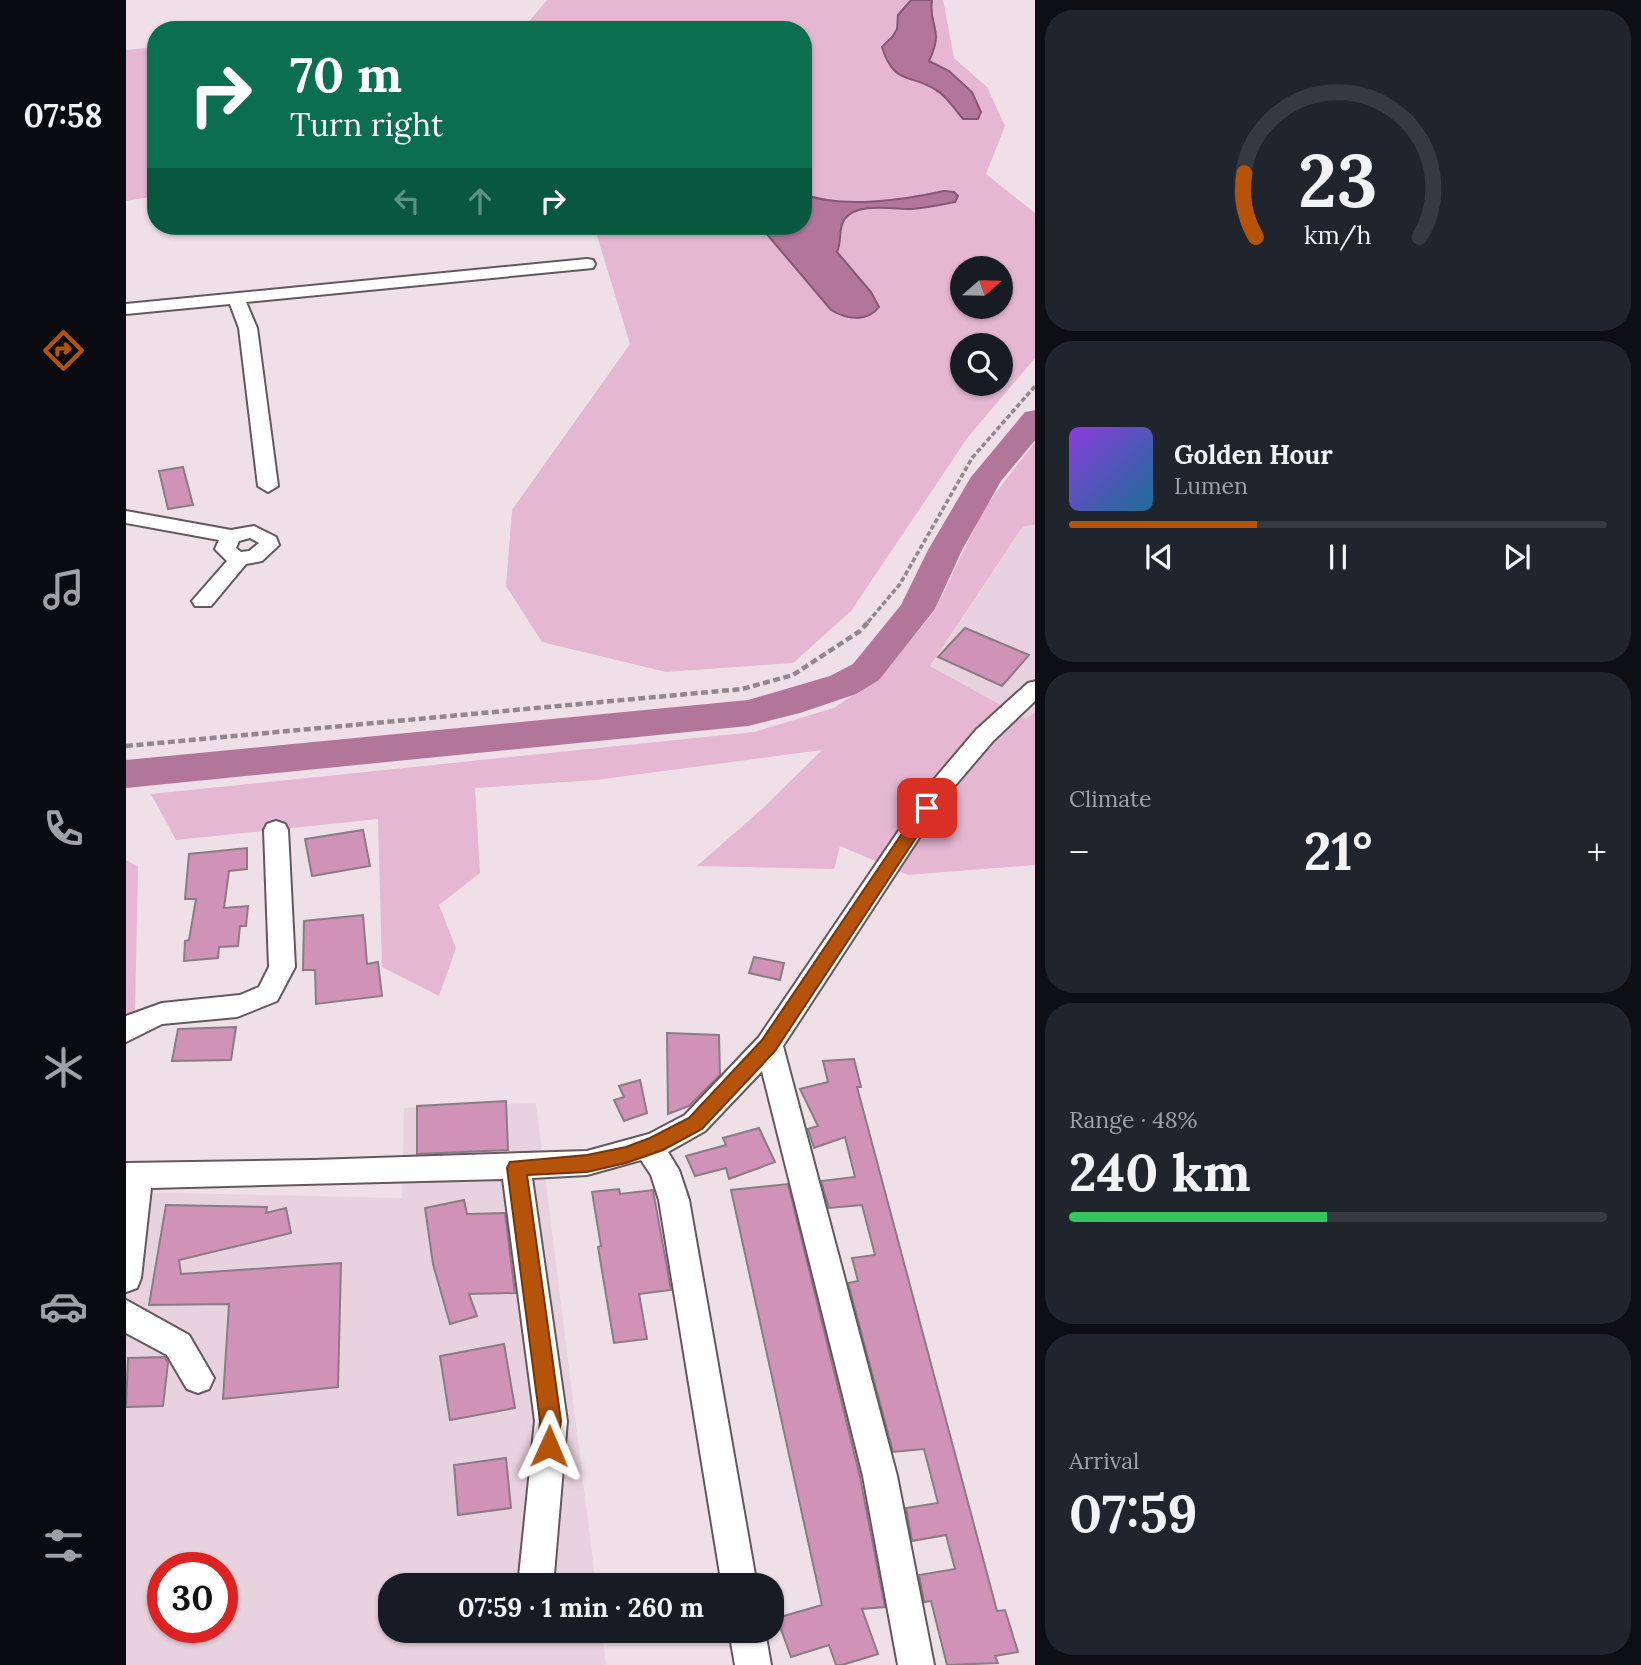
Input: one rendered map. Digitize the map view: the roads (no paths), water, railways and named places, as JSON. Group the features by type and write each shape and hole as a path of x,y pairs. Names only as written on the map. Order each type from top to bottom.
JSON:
{"street":[{"path":"126,309 587,264"},
{"path":"236,298 248,328 268,486"},
{"path":"126,517 233,546"},
{"path":"126,527 233,546"},
{"path":"204,601 233,546"},
{"path":"126,1278 132,1176 516,1168 587,1163 648,1147 695,1124 769,1045 939,789 968,753 1007,712 1035,688"},
{"path":"126,1031 136,1022 157,1015 235,1007 268,994 282,967 276,830"},
{"path":"769,1045 880,1476 916,1665"},
{"path":"648,1147 664,1170 674,1200 738,1573"},
{"path":"516,1168 551,1421 536,1573"},
{"path":"126,1314 137,1326 180,1347 198,1378"},
{"path":"749,1643 753,1665"}],"waterway":[{"path":"126,774 748,713 787,704 843,685 866,672 917,609 945,550 987,477 1035,420"}]}
